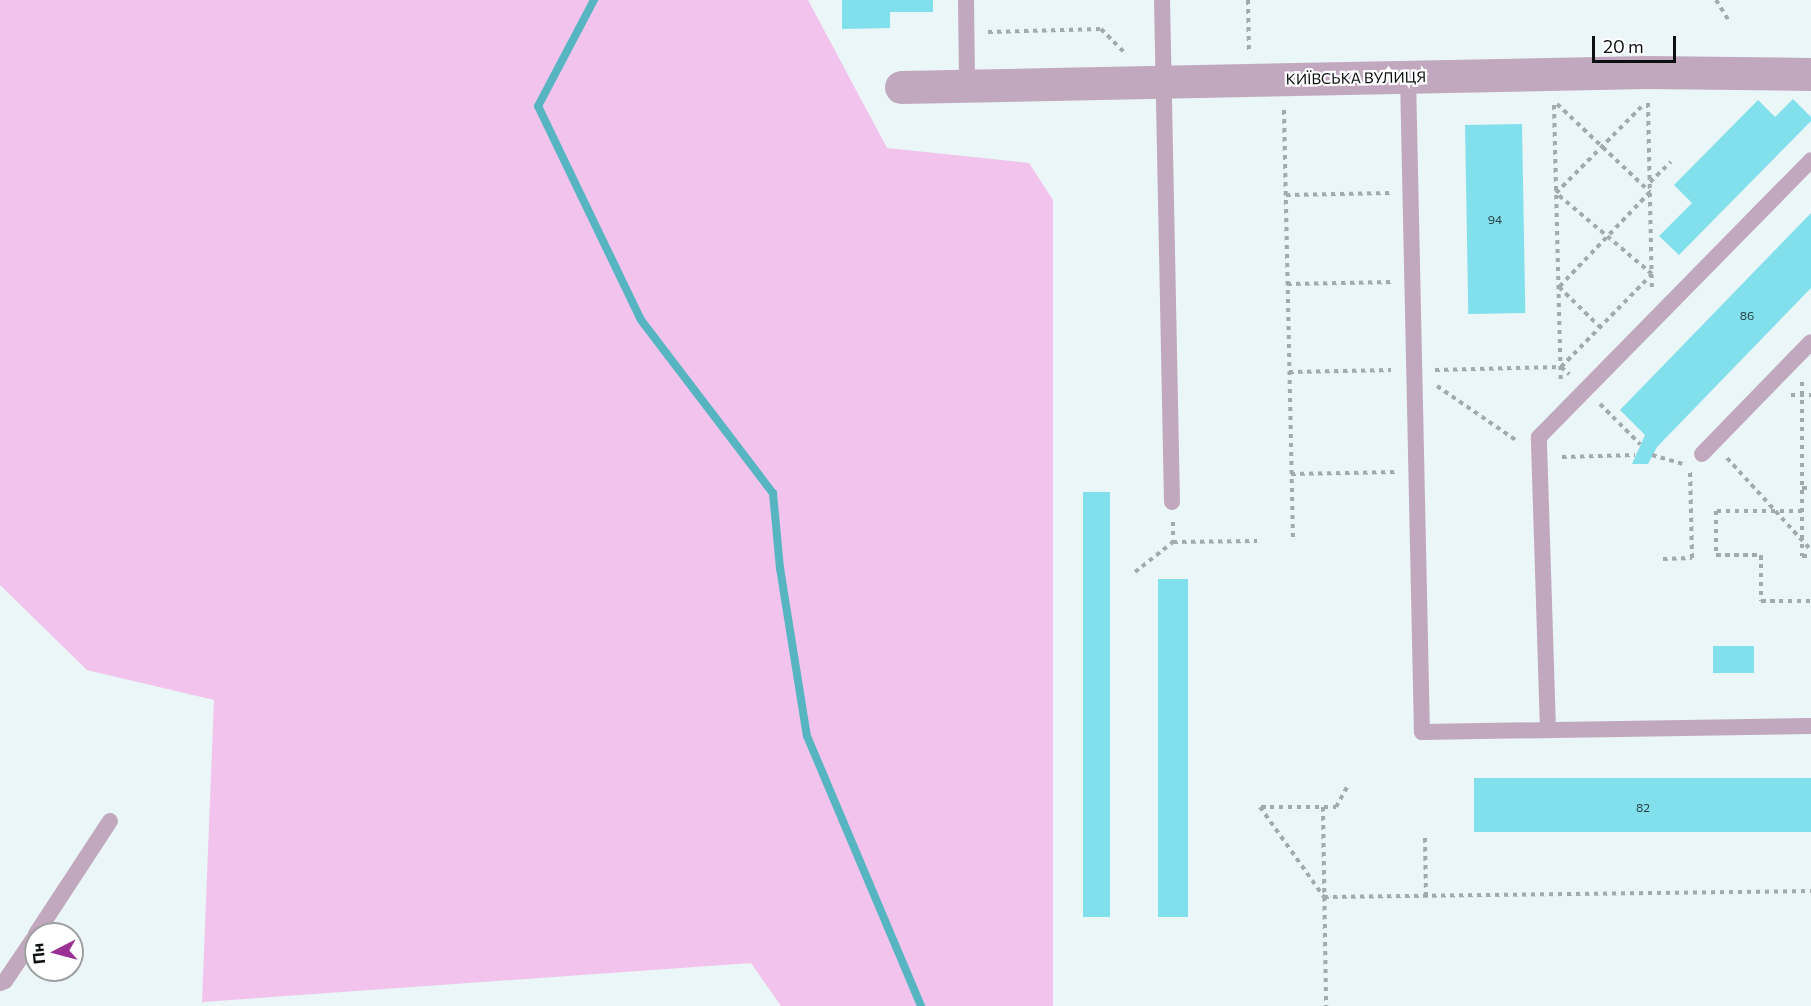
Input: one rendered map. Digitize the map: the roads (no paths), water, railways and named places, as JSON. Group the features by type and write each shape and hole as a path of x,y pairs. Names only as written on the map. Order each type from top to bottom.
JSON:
{"street":[{"name":"КИЇВСЬКА ВУЛИЦЯ","path":"901,87 1647,72 1811,74"}],"lane":[{"path":"966,0 967,86"},
{"path":"1162,0 1172,502"},
{"path":"1408,77 1422,732 1811,726"},
{"path":"1548,730 1539,437 1811,160"},
{"path":"1707,448 1807,346"},
{"path":"44,922 110,821"},
{"path":"0,983 5,981 24,952"}],"waterway":[{"path":"594,0 538,106 641,320 773,493 780,568 807,736 921,1006"}]}
